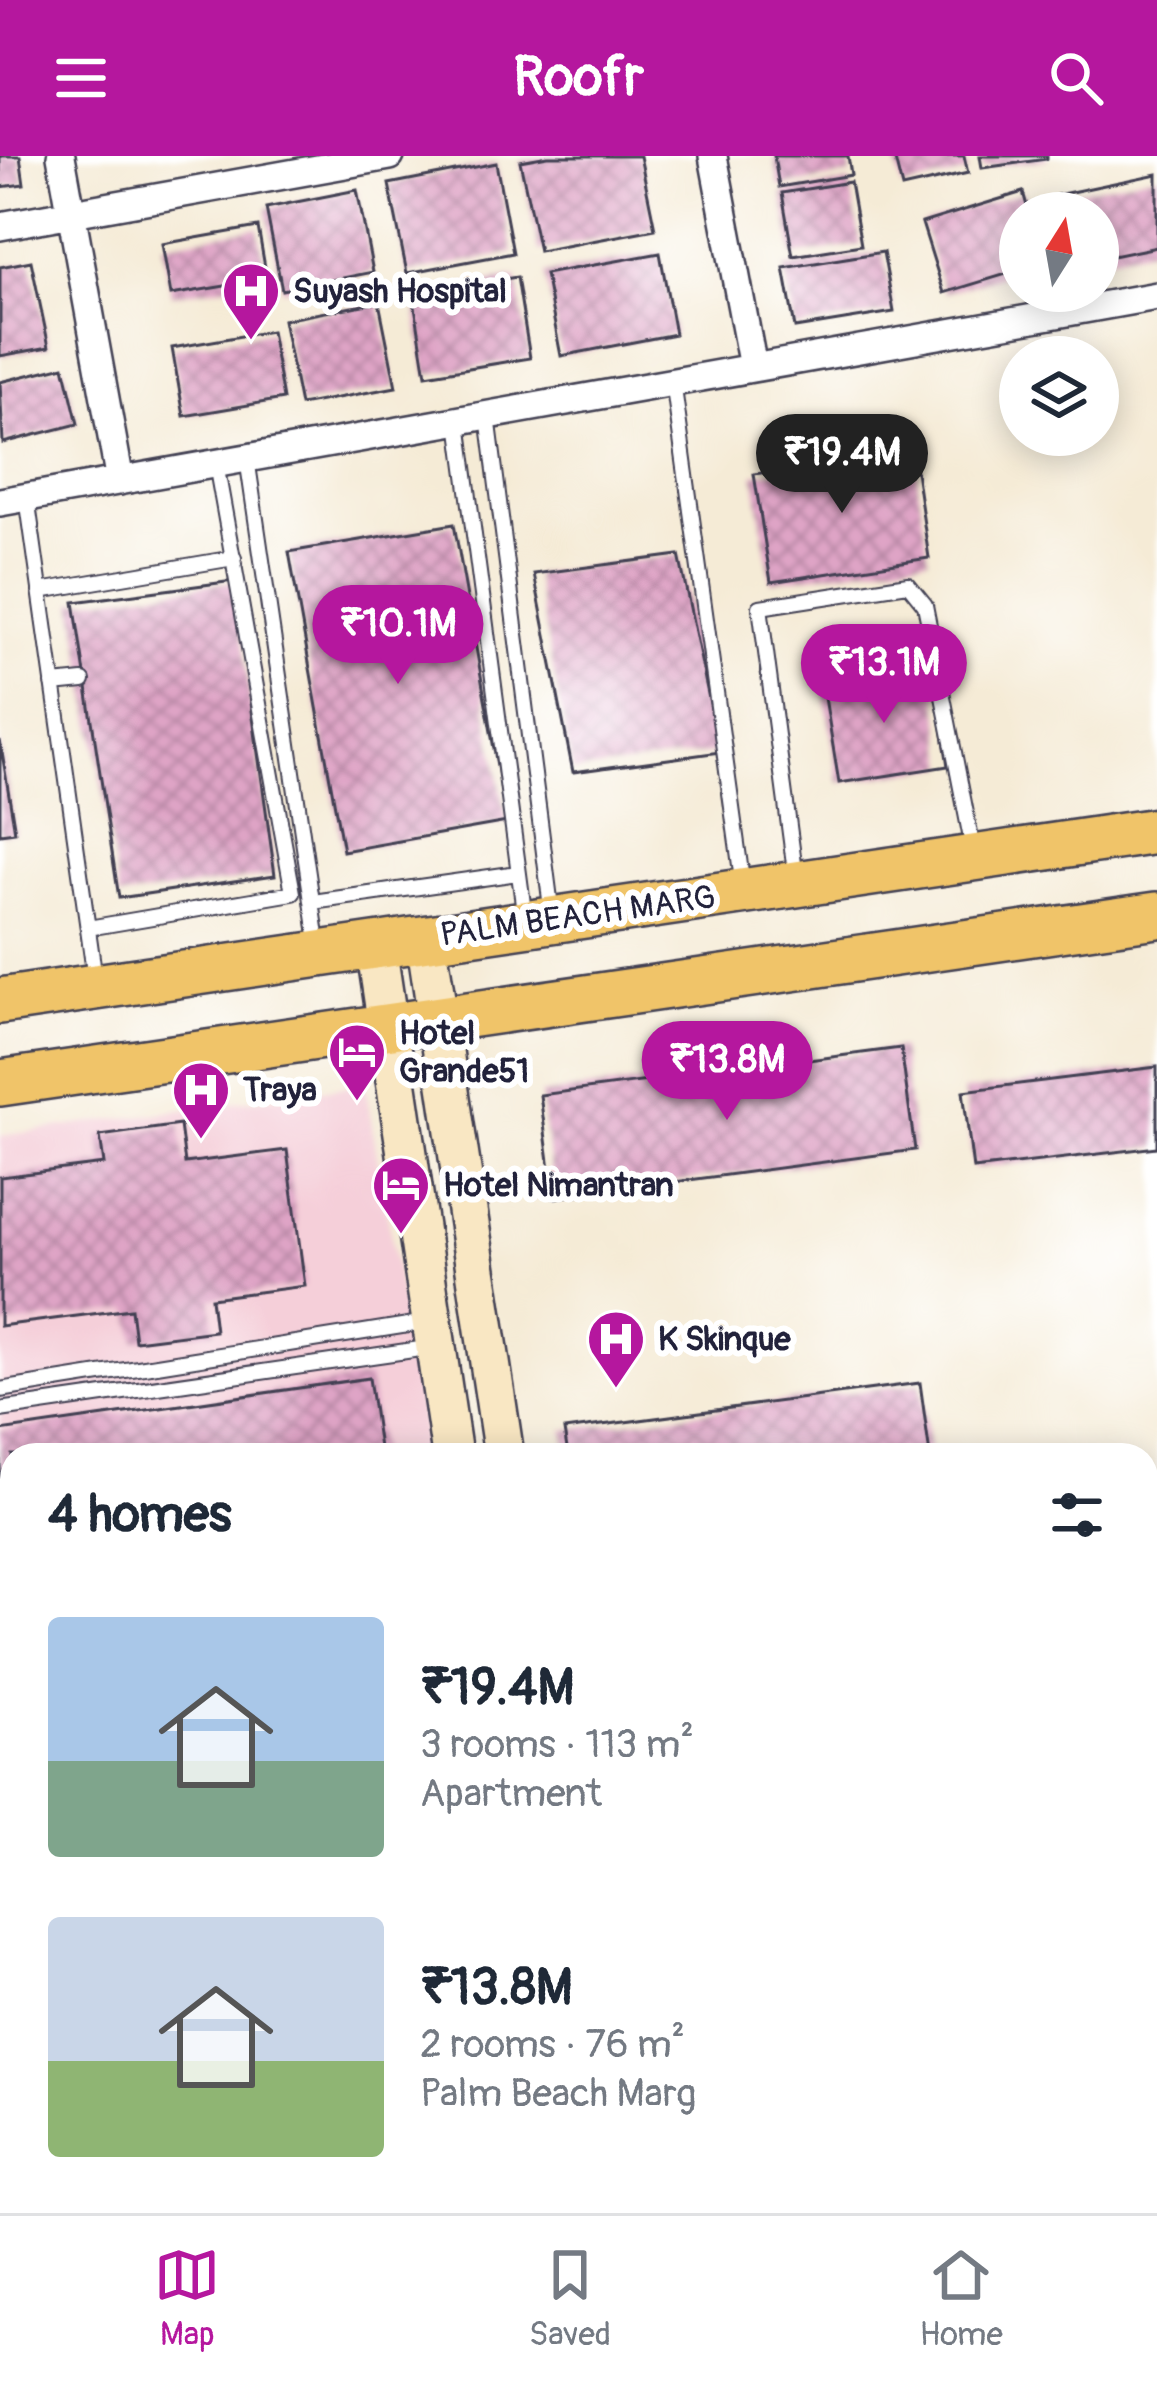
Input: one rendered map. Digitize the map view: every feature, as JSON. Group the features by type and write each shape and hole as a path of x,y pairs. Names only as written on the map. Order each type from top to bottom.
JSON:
{"main road":[{"name":"PALM BEACH MARG","path":"0,1001 1157,831"},
{"path":"0,1083 1157,915"}],"street":[{"path":"62,156 121,481"},
{"path":"0,226 390,156"},
{"path":"713,156 753,367"},
{"path":"13,500 1157,296"},
{"path":"425,939 502,1443"},
{"path":"376,946 450,1443"}],"lane":[{"path":"673,381 743,892"},
{"path":"488,416 539,922"},
{"path":"459,422 518,873 539,922"},
{"path":"247,458 320,954"},
{"path":"88,928 293,893 216,464"},
{"path":"13,500 40,591 97,987"},
{"path":"40,591 234,558"},
{"path":"796,884 760,608 908,584 925,605 975,858"},
{"path":"53,684 83,681"},
{"path":"313,902 518,873"},
{"path":"0,1390 434,1334"},
{"path":"0,1410 434,1334"}],"shaded area":[{"path":"365,1084 426,1443 0,1443 0,1136"}],"building":[{"path":"0,156 20,156 24,184 0,187"},
{"path":"548,156 640,156 655,229 539,251 520,161"},
{"path":"774,156 848,156 851,175 779,187"},
{"path":"894,156 964,156 968,173 902,188"},
{"path":"980,156 1047,156 1047,159 982,168"},
{"path":"496,163 513,253 407,273 389,184"},
{"path":"1157,174 1157,247 1119,255 1119,192 1071,192"},
{"path":"850,182 861,245 793,256 782,193"},
{"path":"357,190 373,272 282,290 266,208"},
{"path":"999,199 999,276 944,293 922,223"},
{"path":"258,227 267,279 171,295 162,244"},
{"path":"883,252 894,312 795,328 784,268"},
{"path":"660,253 675,334 561,356 545,274"},
{"path":"31,261 49,347 0,356 0,267"},
{"path":"517,277 530,358 426,375 413,294"},
{"path":"379,302 396,387 300,405 283,320"},
{"path":"271,331 283,399 184,416 172,348"},
{"path":"64,366 78,424 3,443 0,382"},
{"path":"913,451 929,558 771,582 754,474"},
{"path":"454,524 507,822 343,851 289,552"},
{"path":"679,555 720,752 573,772 534,574"},
{"path":"234,581 275,875 119,898 74,602"},
{"path":"934,677 948,766 839,783 822,679"},
{"path":"0,740 15,832 0,834"},
{"path":"901,1048 915,1150 554,1198 540,1095"},
{"path":"1157,1067 1157,1147 973,1169 963,1091"},
{"path":"180,1125 185,1163 287,1150 305,1286 211,1298 215,1331 135,1341 131,1309 0,1326 0,1177 104,1164 100,1136"},
{"path":"369,1378 378,1443 0,1443 0,1431"},
{"path":"920,1383 928,1443 566,1443 564,1430"}],"place":[{"name":"Suyash Hospital","path":"251,342"},
{"name":"Hotel Grande51","path":"357,1103"},
{"name":"Traya","path":"201,1141"},
{"name":"Hotel Nimantran","path":"401,1236"},
{"name":"K Skinque","path":"616,1390"}]}
